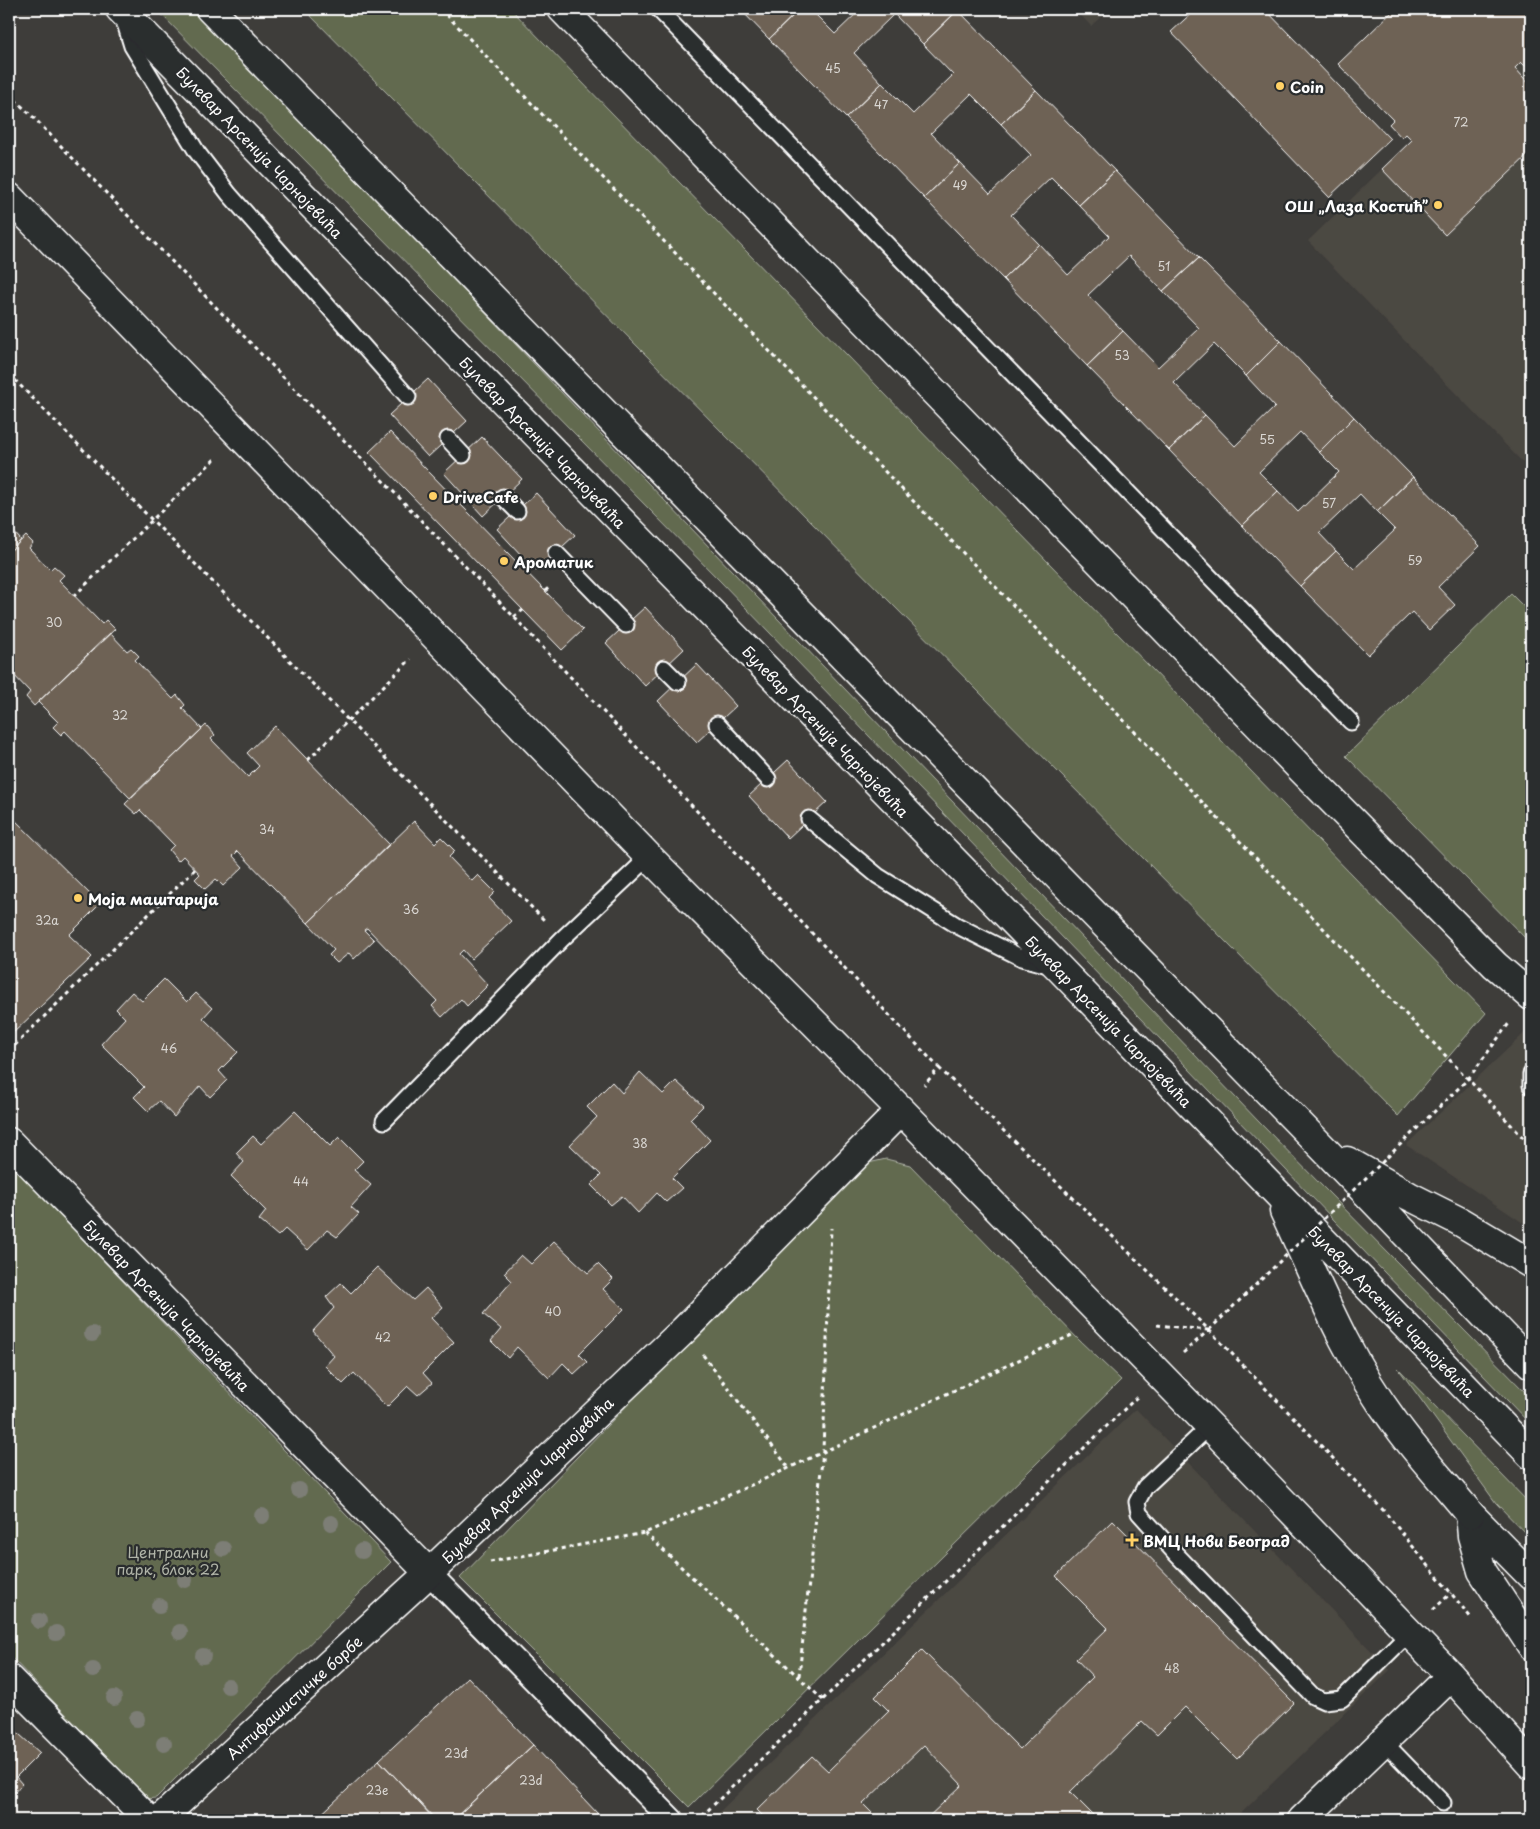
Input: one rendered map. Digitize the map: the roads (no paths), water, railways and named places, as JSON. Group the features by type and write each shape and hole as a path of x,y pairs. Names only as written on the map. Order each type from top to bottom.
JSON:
{"main road":[{"name":"Булевар Арсенија Чарнојевића","path":"120,9 1058,967 1531,1455"},
{"path":"210,9 1324,1149 1531,1364"},
{"path":"562,9 1291,759 1494,965 1531,996"},
{"path":"9,196 434,637 1210,1426 1451,1676 1531,1765"},
{"name":"Булевар Арсенија Чарнојевића","path":"9,1142 429,1573 684,1330 901,1110"},
{"path":"1324,1149 1459,1221 1531,1264"},
{"path":"1275,1192 1332,1316 1362,1372 1392,1420 1470,1514 1531,1576"},
{"path":"1470,1514 1472,1536 1482,1571 1531,1644"},
{"name":"Антифашистичке борбе","path":"159,1820 429,1573"},
{"path":"1302,1820 1451,1676"},
{"path":"9,1679 148,1820"}],"street":[{"path":"429,1573 672,1820"}],"lane":[{"path":"120,9 132,46 197,152 229,194 408,397"},
{"path":"658,9 1351,722"},
{"path":"448,439 463,455"},
{"path":"503,497 517,511"},
{"path":"556,553 626,625"},
{"path":"664,668 678,682"},
{"path":"717,724 768,779"},
{"path":"809,819 878,876 958,926 1022,958 1058,967"},
{"path":"384,1121 562,939 649,857"},
{"path":"1531,1074 1531,1086"},
{"path":"1210,1426 1145,1487 1137,1502 1139,1513 1176,1554 1313,1696 1324,1701 1342,1699 1408,1633"},
{"path":"1383,1741 1444,1804"}],"place":[{"name":"Coin","path":"1280,86"},
{"name":"ОШ „Лаза Костић”","path":"1438,205"},
{"name":"DriveCafe","path":"433,496"},
{"name":"Ароматик","path":"504,561"},
{"name":"Моја маштарија","path":"78,898"},
{"name":"ВМЦ Нови Београд","path":"1132,1540"}],"park label":[{"name":"Централни парк, блок 22","path":"168,1560"}]}
